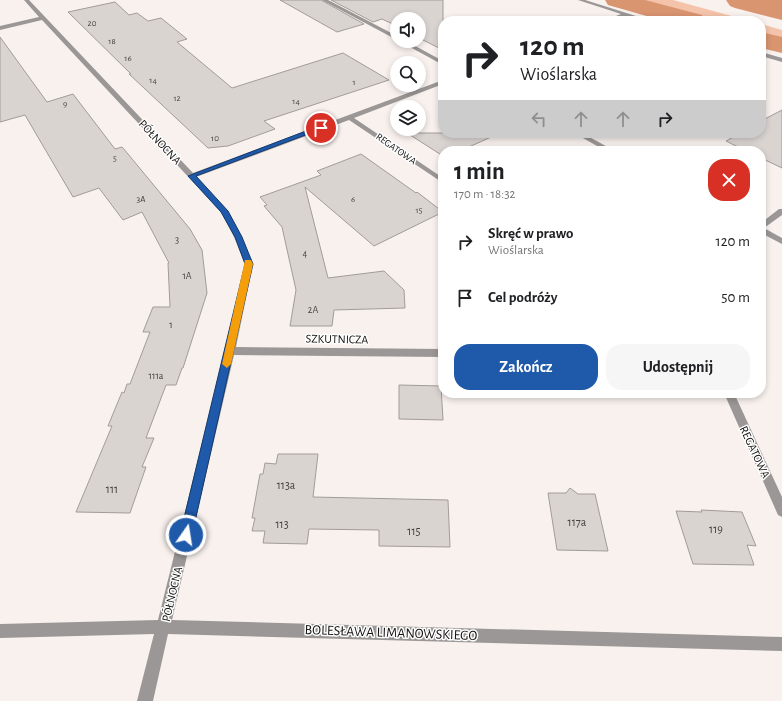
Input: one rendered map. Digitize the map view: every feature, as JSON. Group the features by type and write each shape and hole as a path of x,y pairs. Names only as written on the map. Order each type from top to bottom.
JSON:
{"street":[{"name":"PÓŁNOCNA","path":"26,0 224,211 238,237 249,264 230,351 145,701"},
{"path":"324,0 390,34"},
{"path":"580,0 632,16"},
{"path":"620,16 625,14"},
{"path":"0,28 43,18"},
{"path":"415,48 438,60"},
{"path":"766,55 782,60"},
{"path":"192,176 438,84"},
{"name":"REGATOWA","path":"349,117 438,178"},
{"path":"586,138 602,146"},
{"path":"766,224 782,211"},
{"path":"766,231 782,241"},
{"name":"SZKUTNICZA","path":"230,351 438,353"},
{"name":"REGATOWA","path":"731,398 782,511"},
{"name":"BOLESŁAWA LIMANOWSKIEGO","path":"0,631 164,626 782,644"}],"shaded area":[{"path":"632,0 673,0 732,16 691,16"},
{"path":"726,0 782,0 782,20 735,8 730,6"},
{"path":"766,25 782,30 782,41 766,36"}],"building":[{"path":"280,0 321,0 364,24 337,32"},
{"path":"331,0 443,0 443,16 438,16 438,48 426,42 426,12 390,12 390,23 382,19 373,22"},
{"path":"115,2 129,15 137,13 148,21 161,18 187,39 177,42 232,88 343,53 389,80 264,121 275,129 228,146 208,148 129,74 131,74 68,12"},
{"path":"0,37 47,102 73,94 115,149 122,147 128,154 190,229 202,250 207,293 183,368 176,385 166,385 146,438 154,438 142,467 146,467 130,513 76,512 112,426 108,426 122,392 124,393 127,384 130,384 150,332 143,332 153,307 170,307 169,263 142,212 123,220 99,188 73,197 25,115 0,122"},
{"path":"782,110 782,168 766,160 766,146 736,146 726,141 732,138 766,138 766,118"},
{"path":"426,133 438,133 438,138 489,138 471,146 438,146 438,153 412,136 426,136"},
{"path":"361,154 438,208 438,214 374,246 305,187 328,278 384,271 404,290 405,308 334,310 332,326 290,326 296,290 282,227 264,206 267,205 260,197 321,175 317,171"},
{"path":"399,385 438,386 438,398 442,398 443,420 399,419"},
{"path":"278,454 318,454 313,497 448,500 450,547 379,546 379,530 309,529 307,544 263,543 265,531 252,531 255,518 252,518 260,474 263,474 265,463 276,464"},
{"path":"570,488 578,494 595,494 608,551 557,550 548,493 566,493"},
{"path":"701,510 742,512 756,546 747,545 754,565 693,564 676,511 702,512"}],"waterway":[{"path":"617,0 675,16"},
{"path":"766,41 782,45"}],"slow traffic":[{"path":"227,364 249,264 248,262"}],"route":[{"path":"186,535 249,264 238,237 224,211 192,176 321,128"}]}
